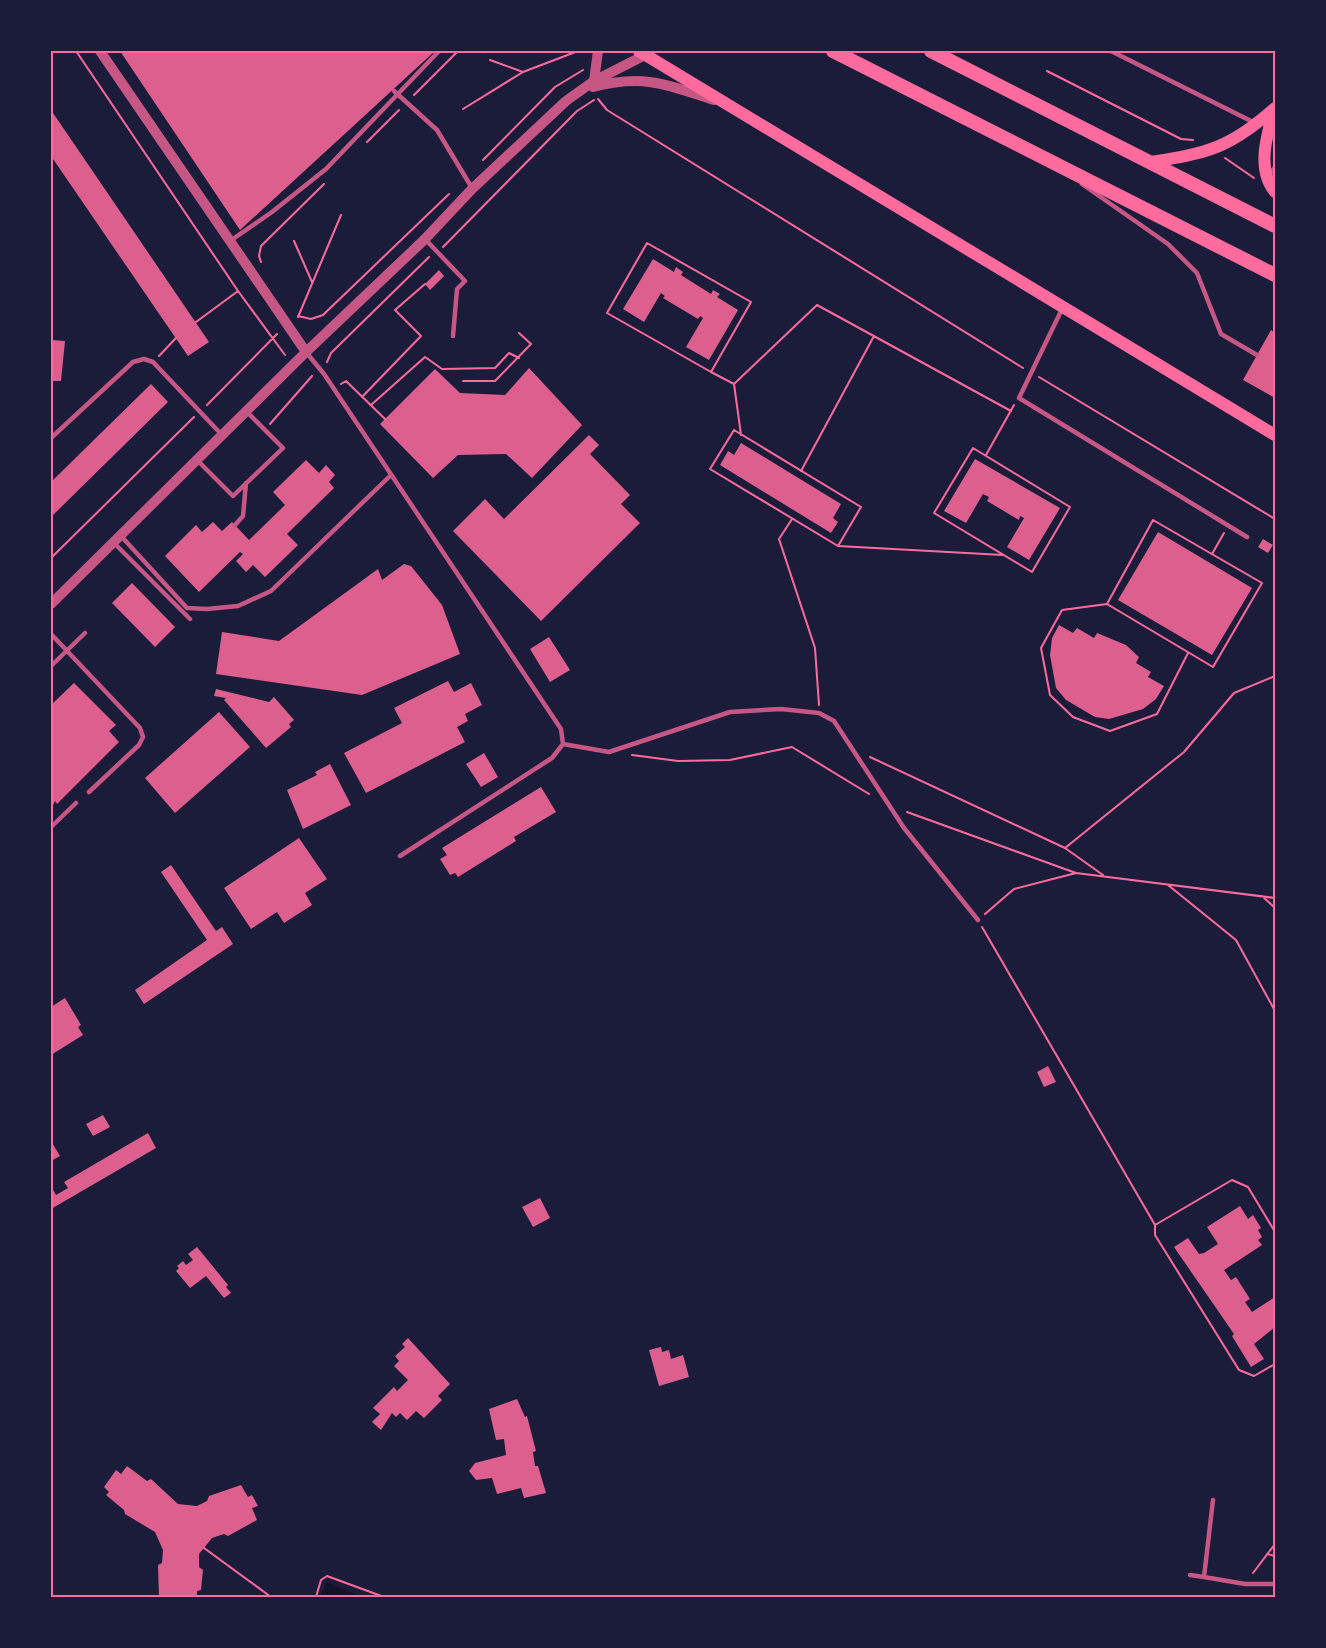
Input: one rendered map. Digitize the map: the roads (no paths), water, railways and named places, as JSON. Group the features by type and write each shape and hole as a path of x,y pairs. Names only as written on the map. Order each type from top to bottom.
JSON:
{"main road":[{"path":"833,51 1275,275"},
{"path":"931,51 1275,226"},
{"path":"642,53 1275,435"},
{"path":"1150,162 1214,150 1256,124 1275,108"},
{"path":"1271,180 1264,156 1275,108"}],"street":[{"path":"100,51 306,352"},
{"path":"594,81 598,51"},
{"path":"51,604 292,365 425,239 472,189 581,89 642,53"},
{"path":"581,89 623,79 636,79 653,81 719,101"}],"lane":[{"path":"230,242 326,169 396,93 439,51"},
{"path":"1111,51 1256,124"},
{"path":"396,93 437,130 472,189"},
{"path":"1046,159 1168,243 1197,273 1221,334 1257,355"},
{"path":"425,239 465,281 457,289 453,336"},
{"path":"1063,307 1019,398 1247,537"},
{"path":"306,352 334,390 561,729 563,744 552,758 400,856"},
{"path":"51,438 133,362 144,359 153,362 222,435"},
{"path":"196,460 232,496 283,448 246,411"},
{"path":"117,539 187,608 238,606 271,591 391,475"},
{"path":"235,525 243,516 246,483"},
{"path":"117,539 190,619"},
{"path":"51,666 85,633"},
{"path":"51,634 140,728 143,736 139,745 89,792"},
{"path":"563,744 609,752 730,712 781,709 819,713 834,721 889,806 941,878 978,920"},
{"path":"51,827 76,803"},
{"path":"1204,1577 1213,1500"},
{"path":"1190,1575 1245,1584 1275,1584"}]}
